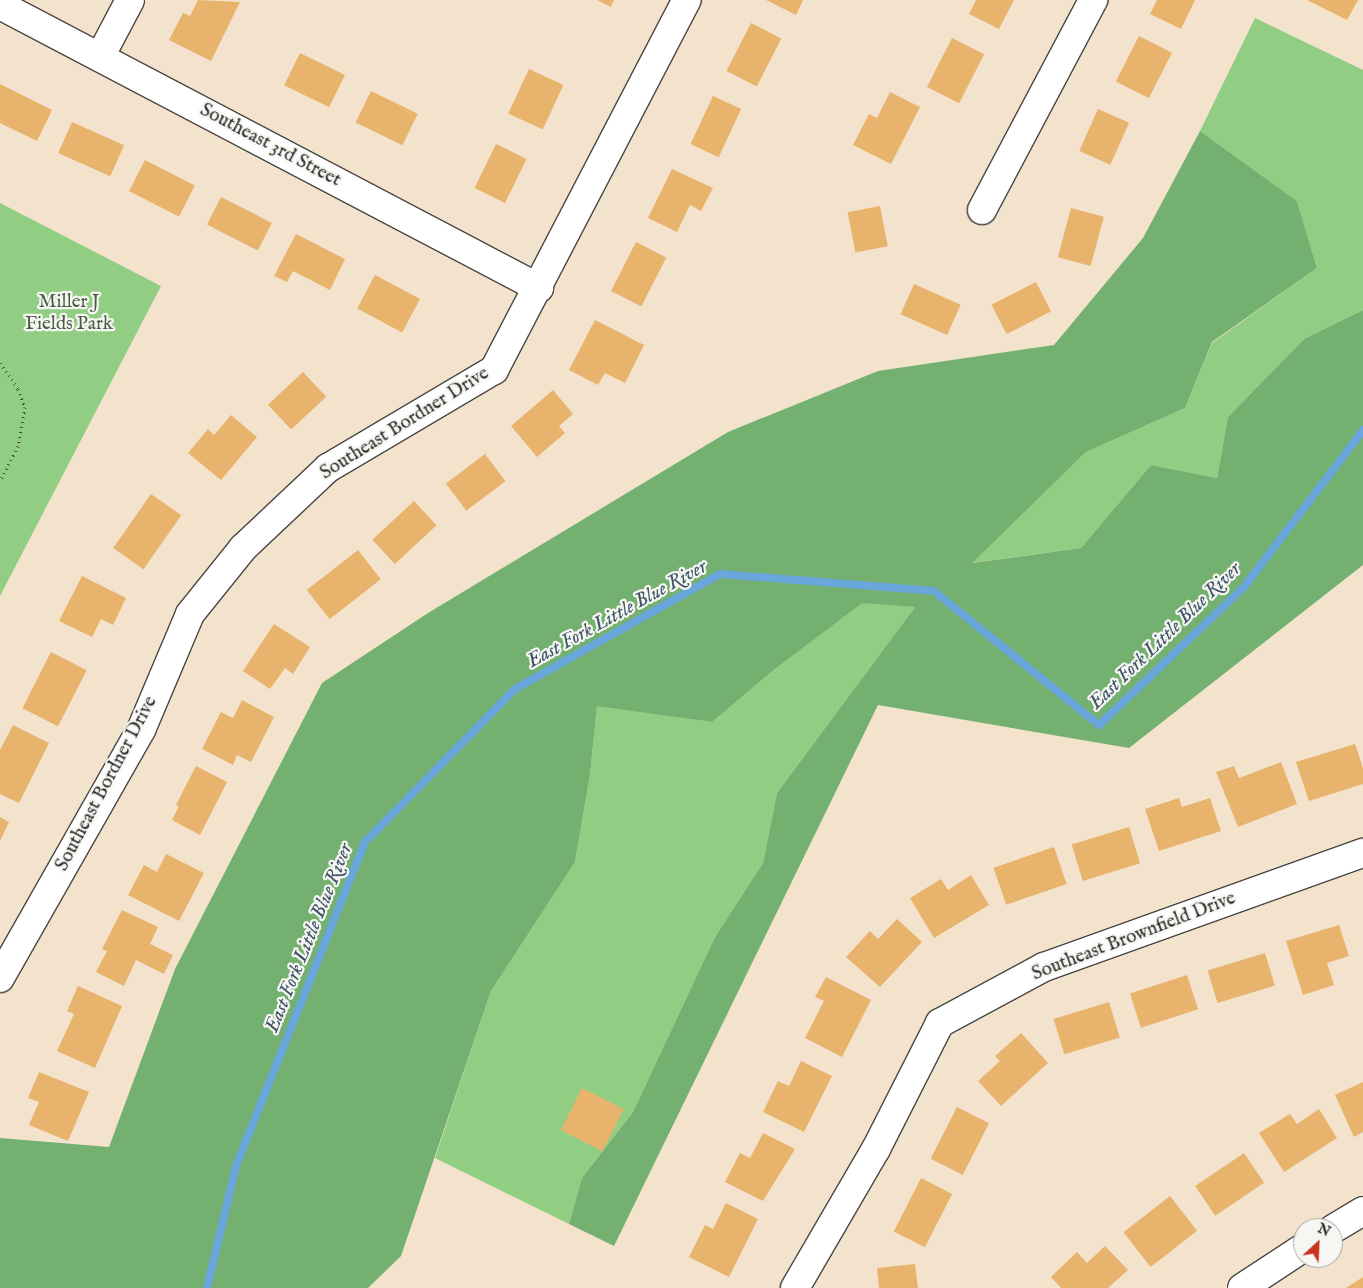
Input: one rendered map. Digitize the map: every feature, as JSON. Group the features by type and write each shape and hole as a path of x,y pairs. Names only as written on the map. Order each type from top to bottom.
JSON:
{"street":[{"path":"100,57 130,0"},
{"name":"Southeast Bordner Drive","path":"0,978 141,730 190,614 243,548 328,468 494,370 540,288 687,0"},
{"path":"982,210 1093,0"},
{"name":"Southeast 3rd Street","path":"0,5 540,288"},
{"name":"Southeast Brownfield Drive","path":"796,1288 876,1149 940,1023 1044,967 1363,853"},
{"path":"1343,1224 1363,1211"},
{"path":"1242,1288 1293,1255"}],"path":[{"path":"0,363 18,389 24,407 18,446 0,481"}],"green space":[{"path":"1255,18 1363,70 1363,310 1304,339 1228,417 1217,478 1151,465 1081,548 971,563 1086,452 1185,408 1212,343 1317,268 1297,201 1200,131"},
{"path":"1200,131 1297,201 1317,268 1212,342 1185,408 1086,452 972,563 1081,548 1151,465 1217,478 1228,417 1304,339 1363,310 1363,565 1129,748 878,705 614,1246 569,1224 582,1178 633,1112 715,937 763,863 777,793 915,607 862,603 775,669 712,722 597,706 590,775 575,862 491,991 401,1256 368,1288 0,1288 0,1138 109,1147 175,969 322,683 428,613 728,432 878,371 1054,345 1143,238"},
{"name":"Miller J Fields Park","path":"0,203 161,286 0,596"},
{"path":"862,602 915,607 777,793 763,863 715,937 633,1112 582,1178 569,1224 435,1158 491,991 575,862 590,775 597,705 712,722 775,669"}],"building":[{"path":"198,0 240,2 211,61 169,40 183,13 190,16"},
{"path":"597,0 614,0 611,7"},
{"path":"766,0 803,0 796,15"},
{"path":"976,0 1014,0 999,29 969,14"},
{"path":"1157,0 1195,0 1181,29 1150,14"},
{"path":"1307,0 1358,0 1347,20"},
{"path":"751,23 781,38 757,87 726,71"},
{"path":"1139,36 1172,53 1149,98 1116,81"},
{"path":"952,38 984,54 959,103 927,87"},
{"path":"300,53 345,75 329,107 284,85"},
{"path":"529,69 563,85 543,129 508,113"},
{"path":"0,84 52,110 37,141 0,123"},
{"path":"371,91 418,114 402,145 356,122"},
{"path":"890,92 920,107 891,164 853,145 869,114 877,118"},
{"path":"713,96 741,109 719,157 691,144"},
{"path":"1098,109 1129,123 1110,165 1079,151"},
{"path":"72,122 124,145 110,176 58,153"},
{"path":"496,144 527,159 505,203 475,188"},
{"path":"145,160 195,185 179,217 129,191"},
{"path":"672,169 713,188 701,211 690,205 677,232 648,218"},
{"path":"221,197 272,223 258,250 207,225"},
{"path":"880,206 888,246 855,253 848,212"},
{"path":"1071,208 1104,217 1091,266 1058,257"},
{"path":"296,234 345,259 330,290 293,271 287,282 274,276"},
{"path":"636,242 666,257 641,306 611,291"},
{"path":"375,275 420,299 402,332 357,309"},
{"path":"1036,282 1051,311 1006,334 991,305"},
{"path":"914,284 961,305 947,335 901,314"},
{"path":"595,320 644,345 625,383 605,373 598,385 569,370"},
{"path":"303,372 326,397 291,430 268,405"},
{"path":"553,390 573,414 559,426 565,433 537,457 511,426"},
{"path":"231,415 257,437 221,480 188,453 208,429 214,435"},
{"path":"485,454 505,481 466,511 446,483"},
{"path":"151,494 181,515 143,569 113,548"},
{"path":"414,501 437,525 395,564 372,540"},
{"path":"358,550 381,579 330,619 307,590"},
{"path":"82,576 126,598 113,625 101,619 92,637 59,621"},
{"path":"274,624 310,647 293,674 285,668 270,689 243,671"},
{"path":"51,652 87,670 58,726 22,708"},
{"path":"242,700 274,717 251,762 237,755 233,765 202,749 221,712 233,718"},
{"path":"13,725 49,743 19,803 0,794 0,750"},
{"path":"1355,744 1363,768 1363,784 1309,801 1296,762"},
{"path":"1281,762 1297,804 1238,827 1216,772 1234,766 1239,778"},
{"path":"196,766 227,782 200,835 172,820 179,806 176,805"},
{"path":"1179,798 1182,807 1210,798 1221,831 1159,851 1145,809"},
{"path":"0,817 9,822 0,841"},
{"path":"1129,827 1140,863 1083,881 1072,845"},
{"path":"1054,847 1067,884 1006,905 993,868"},
{"path":"166,854 204,873 179,921 128,895 144,865 157,872"},
{"path":"971,875 989,905 934,938 910,898 941,879 948,890"},
{"path":"122,910 158,927 150,944 173,955 164,974 136,960 124,986 96,972 107,951 102,949"},
{"path":"897,919 922,942 880,987 846,957 870,931 878,939"},
{"path":"1339,925 1349,956 1327,963 1334,985 1303,995 1286,941"},
{"path":"1265,953 1275,986 1218,1003 1208,971"},
{"path":"1187,975 1198,1009 1141,1028 1130,994"},
{"path":"826,977 871,1000 842,1057 805,1038 824,1001 815,997"},
{"path":"78,986 122,1006 95,1068 57,1051 74,1014 67,1011"},
{"path":"1109,1002 1120,1037 1064,1054 1054,1019"},
{"path":"1021,1033 1048,1063 1001,1106 978,1081 1000,1061 995,1056"},
{"path":"801,1061 832,1076 804,1132 763,1112 778,1081 789,1086"},
{"path":"39,1072 89,1092 68,1141 29,1125 39,1102 28,1098"},
{"path":"1363,1082 1363,1132 1354,1137 1335,1095"},
{"path":"582,1088 624,1109 603,1151 561,1130"},
{"path":"957,1107 989,1123 963,1175 931,1159"},
{"path":"1319,1109 1337,1138 1284,1172 1259,1133 1290,1114 1297,1124"},
{"path":"763,1133 795,1149 763,1201 725,1182 740,1153 750,1158"},
{"path":"1244,1153 1264,1183 1215,1216 1195,1186"},
{"path":"921,1178 952,1194 925,1247 894,1231"},
{"path":"1170,1196 1197,1231 1151,1267 1124,1232"},
{"path":"726,1203 758,1219 729,1277 689,1257 705,1225 713,1229"},
{"path":"1105,1246 1128,1270 1108,1288 1061,1288 1051,1277 1077,1252 1087,1263"},
{"path":"915,1264 918,1288 879,1288 877,1268"},
{"path":"1363,1277 1363,1288 1346,1288"}],"waterway":[{"name":"East Fork Little Blue River","path":"207,1288 236,1166 365,842 515,689 720,574 934,591 1099,725 1244,587 1363,430"}]}
